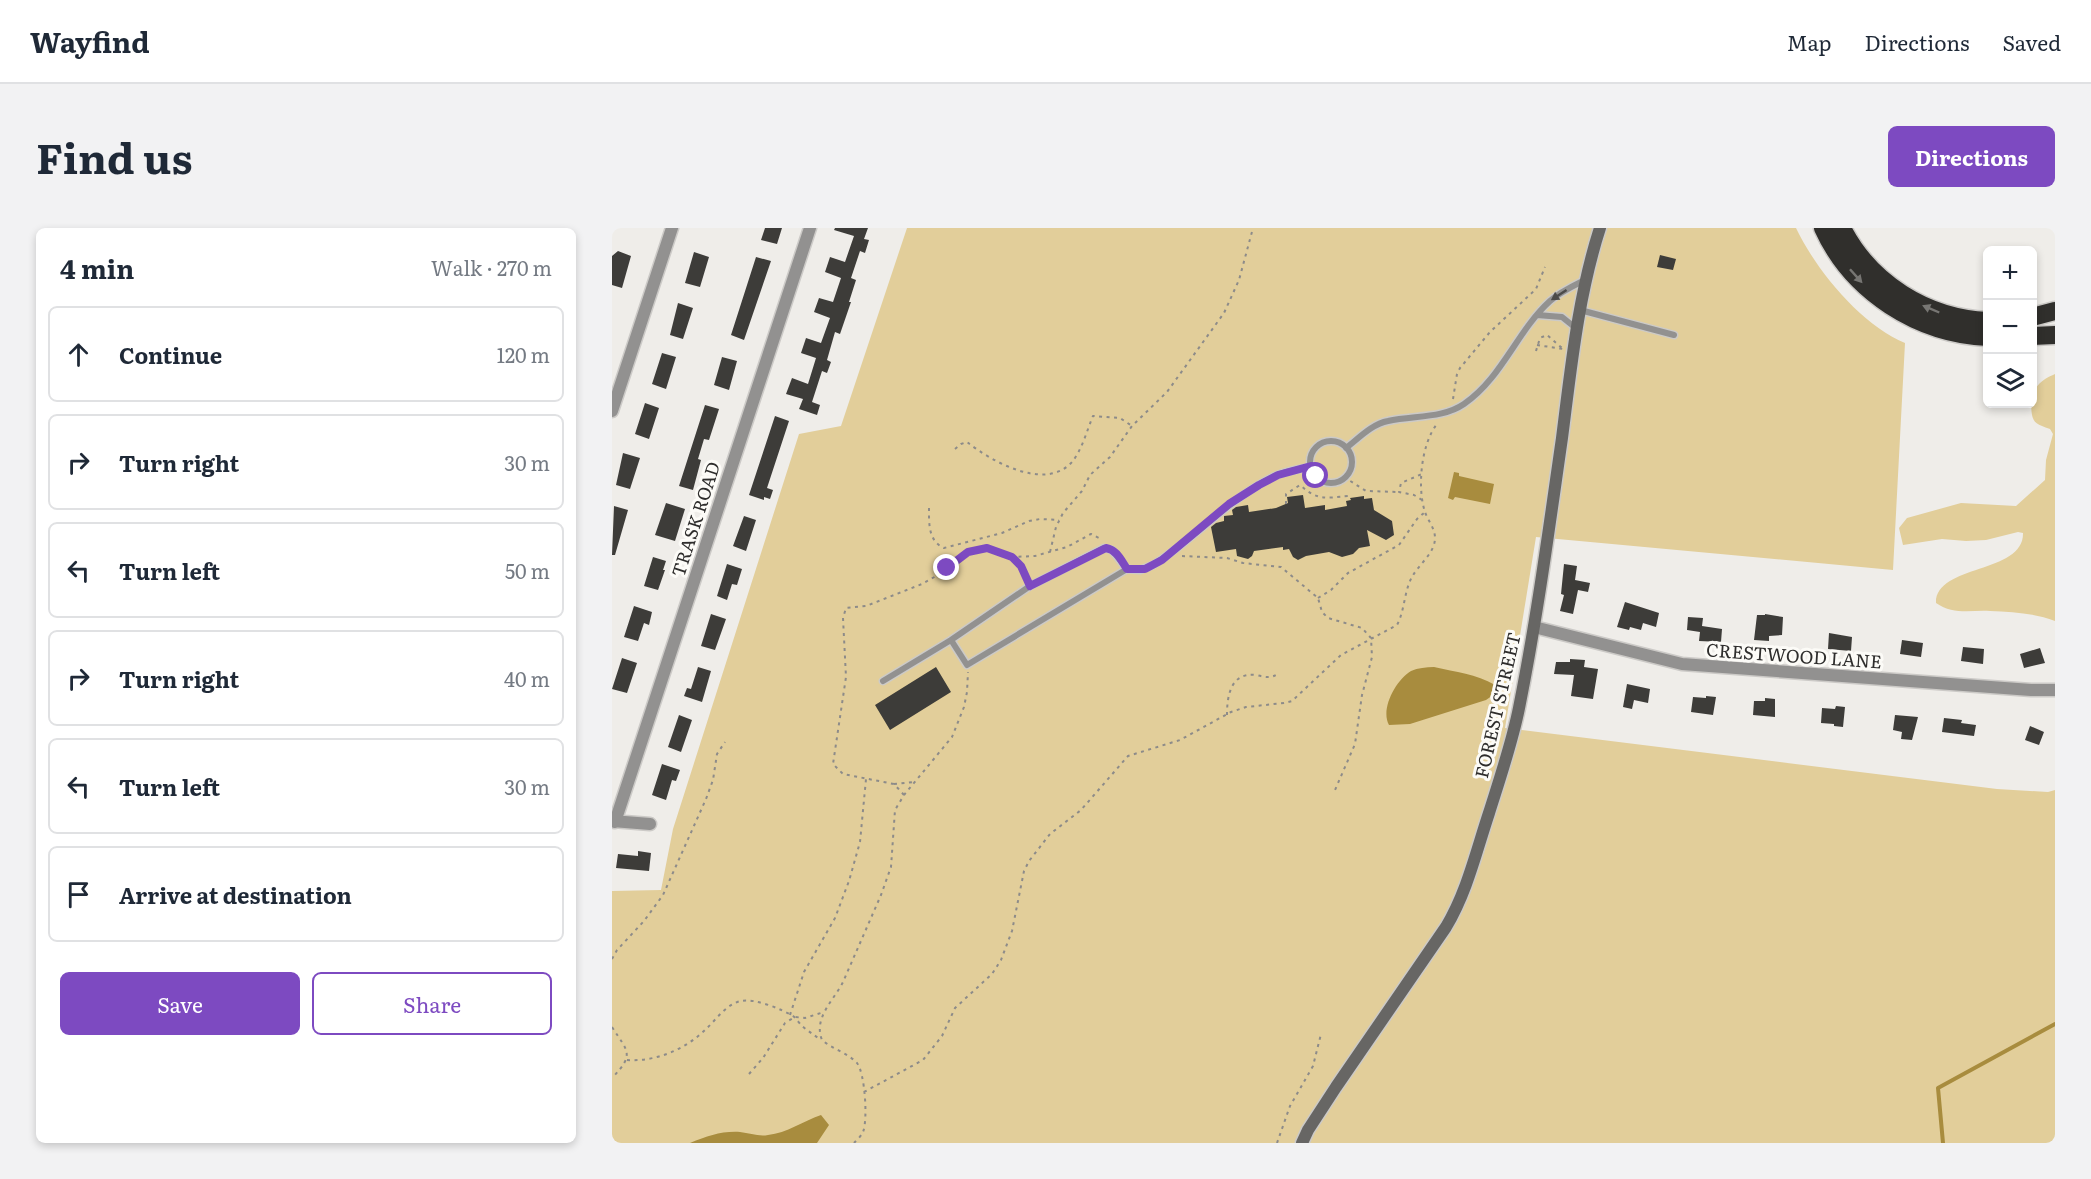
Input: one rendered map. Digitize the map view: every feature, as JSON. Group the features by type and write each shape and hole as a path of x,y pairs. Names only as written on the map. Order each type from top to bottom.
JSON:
{"highway":[{"path":"1823,228 1846,264 1868,288 1889,305 1917,321 1937,328 1959,334 1983,336"},
{"path":"1842,228 1862,259 1896,290 1930,309 1971,320 1983,321"},
{"path":"2037,316 2055,311"},
{"path":"2037,336 2055,335"}],"street":[{"path":"612,411 672,228"},
{"name":"TRASK ROAD","path":"614,822 810,228"},
{"name":"FOREST STREET","path":"1302,1143 1336,1086 1435,944 1457,908 1467,882 1514,728 1534,627 1573,351 1586,280 1600,228"},
{"name":"CRESTWOOD LANE","path":"1534,627 1682,664 2055,690"},
{"path":"614,822 650,824"}],"lane":[{"path":"1346,448 1382,423 1443,413 1462,405 1482,390 1537,315 1550,301 1586,280"},
{"path":"1581,310 1674,335"},
{"path":"1537,315 1562,317 1577,329"},
{"path":"1324,442 1337,442 1346,448 1352,463 1344,477 1335,482 1322,480 1316,476 1311,466 1313,451 1324,442"},
{"path":"951,640 967,665 1127,569 1145,569 1167,555 1229,504 1259,485 1278,475 1311,466"},
{"path":"883,681 951,640 1030,586 1106,548 1119,557 1127,569"}],"path":[{"path":"1050,553 1059,520 1069,504 1082,491 1090,475 1110,457 1132,426 1167,392 1224,313 1239,280 1253,228"},
{"path":"864,1092 923,1060 942,1036 955,1008 992,974 1001,960 1012,931 1024,871 1040,845 1050,834 1081,810 1128,756 1180,740 1246,707 1292,701 1335,660 1397,625 1411,578 1433,547 1435,535 1422,500 1424,453 1429,438 1443,413 1453,403 1460,368 1490,332 1536,289 1545,267"},
{"path":"1536,351 1542,336 1547,335 1563,349 1573,351"},
{"path":"1538,345 1559,348"},
{"path":"955,449 967,442 989,459 1014,470 1047,474 1066,467 1073,461 1094,416 1120,418 1132,426"},
{"path":"1399,492 1401,483 1422,474"},
{"path":"1344,477 1366,491 1399,492 1414,495 1422,500"},
{"path":"1286,504 1286,494 1300,485 1309,494 1321,497 1348,496"},
{"path":"1321,497 1321,503"},
{"path":"929,508 932,537 938,545 945,548 1002,533 1034,520 1059,520"},
{"path":"1318,598 1331,590 1348,573 1399,545 1417,519 1425,512"},
{"path":"917,781 894,784 866,779 843,774 833,764 846,677 843,618 846,608 866,606 922,584 968,552 977,549 987,548 1012,557 1035,556 1067,547 1091,534 1101,539"},
{"path":"1167,555 1227,558 1243,563 1281,567 1318,598 1322,612 1328,618 1362,628 1371,638 1372,657 1362,695 1355,744 1335,790"},
{"path":"1012,557 1021,566 1030,586"},
{"path":"822,1040 819,1026 824,1012 843,982 886,882 892,859 895,810 904,795 952,737 961,716 967,692 967,665"},
{"path":"1227,715 1227,696 1237,679 1245,675 1271,677 1279,673"},
{"path":"612,959 663,895 706,799 713,780 717,754 725,742"},
{"path":"790,1015 804,972 835,918 849,881 860,842 866,779"},
{"path":"894,784 904,795"},
{"path":"627,1060 666,1054 684,1047 730,1005 742,1000 760,1002 795,1017 805,1018 824,1012"},
{"path":"795,1017 804,1027 856,1062 862,1071 864,1124 854,1143"},
{"path":"749,1074 763,1058 785,1023 795,1017"},
{"path":"612,1027 625,1046 627,1060 612,1078"},
{"path":"1277,1143 1290,1106 1313,1066 1322,1035"},
{"path":"860,1135 860,1143"}],"shaded area":[{"path":"907,228 1796,228 1815,261 1856,310 1889,335 1905,343 1893,570 1536,537 1505,728 1997,789 2048,792 2055,790 2055,1143 612,1143 612,891 661,890 673,829 799,434 841,426"},
{"path":"2055,374 2055,621 2023,613 1962,611 1942,607 1936,603 1939,590 1949,581 2010,556 2020,546 2023,533 2018,532 1986,540 1942,539 1903,545 1899,528 1907,518 1961,503 2016,506 2045,480 2046,460 2053,434 2050,429 2034,421 2031,408 2037,408 2037,387"},
{"path":"1454,472 1459,473 1459,476 1494,484 1490,504 1455,497 1453,500 1448,498"},
{"path":"1434,667 1481,678 1495,685 1495,692 1486,700 1410,724 1389,725 1388,703 1400,681 1411,671"},
{"path":"821,1115 829,1125 817,1143 690,1143 727,1132 761,1136 775,1134"}],"building":[{"path":"765,228 782,228 777,244 761,240"},
{"path":"835,228 868,228 864,239 869,240 865,253 860,251 851,278 856,280 849,302 851,302 840,334 835,332 827,360 831,362 827,373 822,371 812,402 820,405 817,415 799,409 803,399 786,394 792,378 808,384 816,358 801,353 806,338 821,343 830,318 814,312 819,298 833,302 841,278 825,272 830,257 845,262 854,236 834,230"},
{"path":"618,251 631,256 622,288 612,285 612,256"},
{"path":"694,252 709,257 700,287 685,283"},
{"path":"1660,255 1676,259 1673,270 1657,267"},
{"path":"756,257 771,261 744,340 731,335"},
{"path":"678,303 693,308 683,339 670,335"},
{"path":"662,353 676,357 666,389 652,384"},
{"path":"722,357 737,361 729,390 714,385"},
{"path":"645,403 659,408 649,439 635,434"},
{"path":"705,405 719,409 709,440 704,439 693,490 679,486"},
{"path":"775,416 789,421 767,488 773,490 770,499 764,497 764,500 749,495"},
{"path":"623,453 640,458 630,489 616,485"},
{"path":"1303,495 1305,508 1325,505 1325,510 1347,506 1346,501 1351,500 1350,498 1364,496 1364,499 1372,498 1374,510 1392,521 1394,535 1386,540 1367,530 1370,546 1359,548 1353,554 1342,557 1329,552 1306,556 1298,560 1293,557 1289,549 1283,550 1283,547 1254,551 1248,559 1237,556 1236,549 1216,552 1211,527 1224,521 1224,516 1233,515 1232,510 1236,507 1248,505 1249,512 1276,508 1288,503 1287,497"},
{"path":"666,503 685,509 675,541 655,535"},
{"path":"614,506 628,510 615,555 612,555"},
{"path":"744,516 756,520 746,551 733,546"},
{"path":"653,557 666,561 658,590 644,586"},
{"path":"727,564 742,569 737,585 732,584 727,600 717,596"},
{"path":"1564,564 1577,566 1575,580 1590,583 1588,592 1578,590 1573,614 1560,611 1564,595 1561,594"},
{"path":"1625,602 1659,613 1656,627 1643,623 1641,630 1617,627"},
{"path":"634,606 652,612 649,625 644,623 638,641 624,637"},
{"path":"711,614 726,619 715,650 701,646"},
{"path":"1757,615 1783,617 1782,635 1769,636 1769,641 1754,640"},
{"path":"1688,617 1703,618 1702,626 1722,629 1721,642 1699,641 1700,632 1687,630"},
{"path":"1829,633 1852,637 1851,651 1828,649"},
{"path":"1902,640 1923,643 1921,657 1900,654"},
{"path":"1963,647 1984,649 1983,664 1961,661"},
{"path":"2040,648 2045,663 2024,668 2020,654"},
{"path":"622,658 637,663 627,693 612,689"},
{"path":"1570,659 1585,660 1584,667 1598,669 1593,699 1571,696 1574,675 1554,674 1556,662 1570,662"},
{"path":"698,667 711,671 702,702 684,696 687,688 691,689"},
{"path":"936,667 951,692 890,730 875,705"},
{"path":"1627,684 1650,689 1648,703 1634,700 1632,709 1623,707"},
{"path":"1706,696 1716,697 1713,715 1691,712 1693,697 1706,698"},
{"path":"1765,698 1775,699 1775,717 1753,715 1754,701 1765,701"},
{"path":"1836,706 1845,707 1843,727 1821,723 1822,708 1835,709"},
{"path":"679,715 692,720 681,752 668,747"},
{"path":"1895,715 1918,717 1912,740 1901,739 1902,732 1893,730"},
{"path":"1944,718 1962,720 1961,723 1976,725 1974,736 1942,732"},
{"path":"2030,726 2044,732 2039,745 2025,740"},
{"path":"662,764 680,770 676,781 672,780 666,800 652,795"},
{"path":"638,851 651,853 649,871 616,868 618,854 638,856"}],"waterway":[{"path":"1943,1143 1938,1088 2055,1024"}],"route":[{"path":"947,568 968,552 987,548 1012,557 1019,563 1030,586 1104,548 1110,548 1127,569 1145,569 1162,560 1229,504 1259,485 1278,475 1311,466 1316,476"}]}
